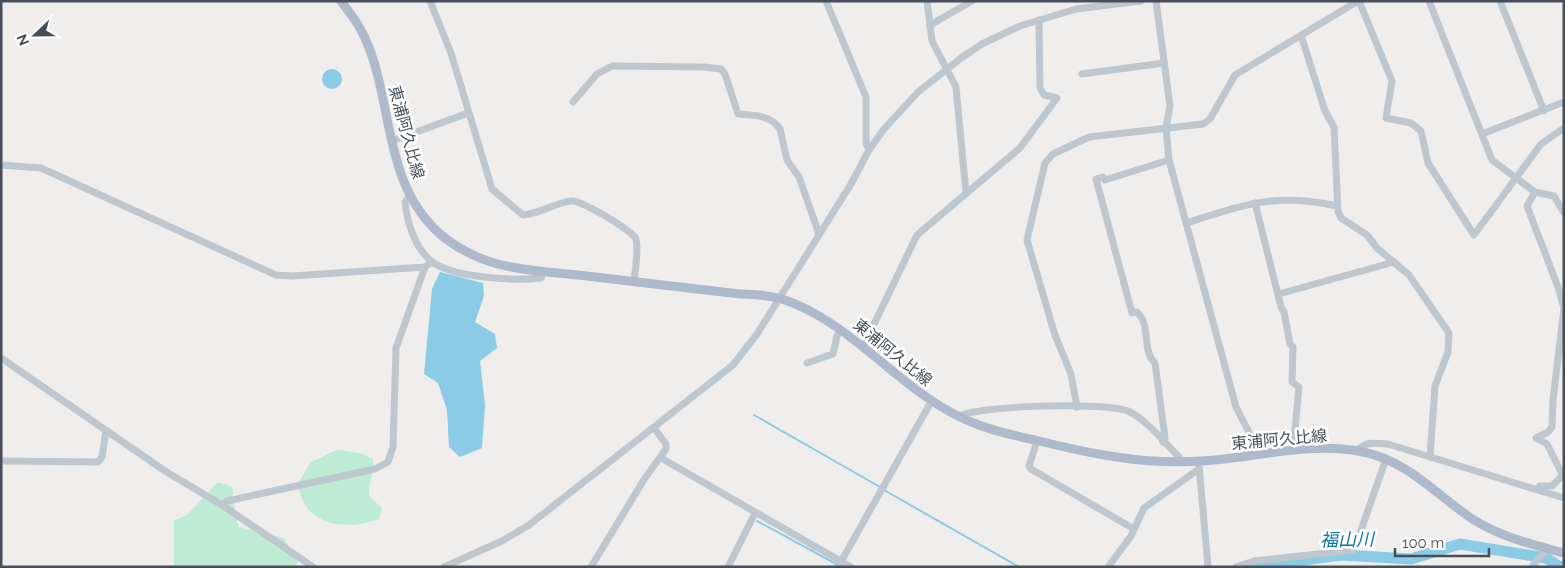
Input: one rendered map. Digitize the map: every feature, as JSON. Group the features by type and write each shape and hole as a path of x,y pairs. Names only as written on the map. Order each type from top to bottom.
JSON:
{"main road":[{"name":"東浦阿久比線","path":"341,1 358,26 370,52 400,173 410,196 430,225 454,245 500,265 780,298 822,317 841,330 901,380 931,402 958,417 990,429 1037,441 1117,459 1181,462 1199,465 1292,451 1357,450 1386,459 1417,475 1473,519 1487,527 1543,554 1564,553"}],"street":[{"path":"430,1 451,53 490,185 495,192 523,216 572,200 590,206 611,222 629,231 633,234 637,245 634,282"},
{"path":"826,1 866,97 866,143 869,150"},
{"path":"927,1 934,46 956,87 966,193"},
{"path":"930,25 972,1"},
{"path":"1074,1 1076,9"},
{"path":"444,567 502,541 529,525 733,365 758,334 851,184 869,150 884,129 918,92 946,69 982,44 1020,26 1076,9 1141,1"},
{"path":"1156,1 1170,106 1166,128 1169,160 1236,407 1254,442 1257,455"},
{"path":"1077,407 1071,374 1055,335 1027,240 1043,171 1047,160 1053,154 1089,136 1196,126 1205,123 1210,119 1235,75 1358,1 1392,81 1386,118 1411,123 1421,131 1428,163 1474,235 1546,139 1564,128"},
{"path":"1429,1 1492,160 1535,192 1554,196 1564,213"},
{"path":"1500,1 1544,110"},
{"path":"863,347 917,235 1020,148 1057,98 1044,95 1040,88 1039,20"},
{"path":"1301,35 1325,111 1334,127 1337,206 1341,218 1367,235 1377,248 1416,283 1449,332 1448,352 1434,386 1430,457"},
{"path":"1082,74 1164,63"},
{"path":"573,102 597,74 612,66 704,67 721,69 725,74 738,114 760,116 778,125 787,160 798,177 819,234"},
{"path":"1482,134 1564,102"},
{"path":"392,141 468,113"},
{"path":"1163,442 1165,438 1155,363 1150,358 1144,319 1137,312 1132,313 1096,180 1103,177 1105,180 1169,160"},
{"path":"1,165 41,168 276,274 292,276 426,268"},
{"path":"1535,192 1527,206 1558,287 1564,308 1552,400 1552,427 1548,432 1536,438 1546,444 1563,477 1552,486 1540,486 1537,489"},
{"path":"410,196 405,202 406,215 418,246 432,262 447,268 499,280 541,278 543,271"},
{"path":"1186,224 1255,203 1293,200 1337,206"},
{"path":"1255,203 1290,344 1293,347 1292,382 1299,387 1292,451"},
{"path":"222,505 227,501 376,469 388,462 393,447 396,348 426,268 432,262"},
{"path":"1279,294 1394,262"},
{"path":"808,363 833,354 841,330"},
{"path":"1,358 170,474 222,505 313,567"},
{"path":"839,564 931,402"},
{"path":"958,417 966,412 1037,407 1117,409 1129,412 1163,442 1181,462"},
{"path":"592,567 645,478 661,458 666,444 654,428"},
{"path":"1,461 98,462 102,458 106,431"},
{"path":"1037,441 1029,466 1031,470 1134,529"},
{"path":"1357,450 1361,445 1370,443 1388,444 1564,498"},
{"path":"661,458 755,512 839,564 850,567"},
{"path":"1236,567 1254,561 1354,550 1386,459"},
{"path":"1108,567 1134,529 1144,508 1199,465"},
{"path":"1199,465 1208,567"},
{"path":"728,567 755,512"},
{"path":"1532,567 1543,554"}],"green space":[{"path":"337,450 360,453 373,459 369,496 382,508 379,519 361,524 342,525 324,521 305,505 297,485 311,462"},
{"path":"218,482 232,487 239,527 284,538 298,562 296,567 174,566 174,521 187,515"}],"water":[{"path":"332,69 339,72 342,79 339,86 332,89 325,86 322,79 325,72"},
{"path":"440,272 483,283 484,296 475,322 495,334 497,348 480,361 485,405 482,448 460,457 449,447 447,410 438,383 424,374 432,289"}],"waterway":[{"path":"754,415 880,487"},
{"path":"884,490 1019,567"},
{"path":"757,521 838,565"},
{"name":"福山川","path":"1250,567 1341,555 1411,559 1460,544 1546,558 1560,567"}]}
